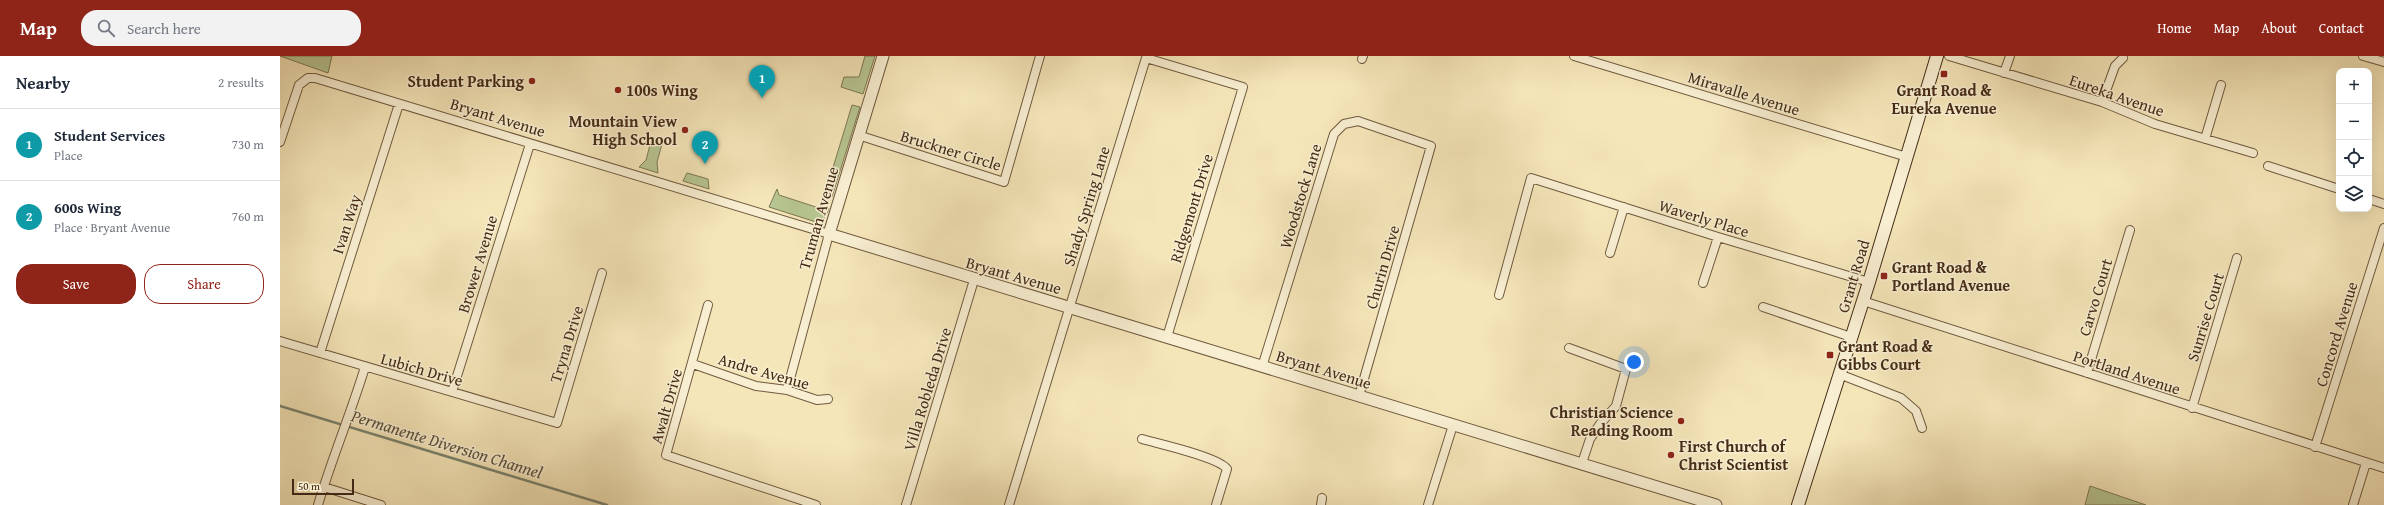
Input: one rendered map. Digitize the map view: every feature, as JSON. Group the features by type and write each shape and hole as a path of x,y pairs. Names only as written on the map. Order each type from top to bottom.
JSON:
{"main road":[{"name":"Grant Road","path":"1798,505 1869,282 1937,56"}],"street":[{"name":"Truman Avenue","path":"787,390 829,234 883,56"},
{"name":"Bruckner Circle","path":"858,135 1004,182 1040,56"},
{"name":"Miravalle Avenue","path":"1574,56 1907,157"},
{"name":"Eureka Avenue","path":"1950,56 2102,102 2156,124 2252,153"},
{"path":"2004,73 2010,56"},
{"path":"2362,56 2384,62"},
{"name":"Shady Spring Lane","path":"1009,505 1146,58 1243,87"},
{"path":"2102,102 2115,66 2123,58"},
{"name":"Bryant Avenue","path":"280,142 296,92 303,81 315,78 1716,505"},
{"path":"2205,139 2221,85"},
{"name":"Ridgemont Drive","path":"1166,337 1243,87"},
{"name":"Ivan Way","path":"320,353 399,104"},
{"name":"Woodstock Lane","path":"1262,366 1334,134 1344,124 1358,121 1431,146"},
{"name":"Brower Avenue","path":"452,392 530,144"},
{"name":"Churin Drive","path":"1359,396 1431,146"},
{"path":"2268,166 2336,188"},
{"name":"Waverly Place","path":"1499,295 1531,178 1718,238 1869,282"},
{"path":"2372,200 2384,204"},
{"path":"1610,253 1624,207"},
{"name":"Concord Avenue","path":"2315,447 2384,228"},
{"name":"Carvo Court","path":"2086,374 2130,230"},
{"path":"1703,283 1718,238"},
{"name":"Sunrise Court","path":"2192,408 2237,258"},
{"name":"Tryna Drive","path":"556,423 602,274"},
{"name":"Villa Robleda Drive","path":"906,505 974,280"},
{"name":"Portland Avenue","path":"1863,301 2192,408 2384,468"},
{"name":"Awalt Drive","path":"708,305 666,454 816,505"},
{"path":"1763,307 1851,337"},
{"name":"Lubich Drive","path":"280,341 556,423"},
{"path":"1569,348 1626,369 1616,406 1600,424 1590,439 1582,463"},
{"name":"Andre Avenue","path":"692,364 756,386 787,390 817,400 828,399"},
{"path":"318,505 349,419 365,367"},
{"path":"1839,374 1901,398 1916,411 1922,428"},
{"path":"1428,505 1453,425"},
{"path":"1142,439 1213,459 1225,465 1227,469 1226,475 1216,505"},
{"path":"2353,505 2366,463"},
{"path":"324,487 382,505"}],"green space":[{"path":"280,56 332,56 328,73"},
{"path":"865,56 875,56 863,94 841,87 844,77 859,77"},
{"path":"852,105 860,107 832,197 825,194"},
{"path":"651,141 662,144 657,162 658,173 639,167 646,160"},
{"path":"687,173 708,179 709,189 683,181"},
{"path":"777,189 779,195 819,208 820,205 829,208 826,215 823,219 816,222 769,207"},
{"path":"2090,486 2146,505 2085,505"}],"waterway":[{"name":"Permanente Diversion Channel","path":"280,406 607,505"}],"place":[{"name":"Grant Road & Eureka Avenue","path":"1944,74"},
{"name":"Student Parking","path":"532,81"},
{"name":"100s Wing","path":"618,90"},
{"name":"Student Services","path":"762,98"},
{"name":"Mountain View High School","path":"685,130"},
{"name":"600s Wing","path":"705,164"},
{"name":"Grant Road & Portland Avenue","path":"1884,276"},
{"name":"Grant Road & Gibbs Court","path":"1830,355"},
{"name":"Christian Science Reading Room","path":"1681,421"},
{"name":"First Church of Christ Scientist","path":"1671,455"}]}
